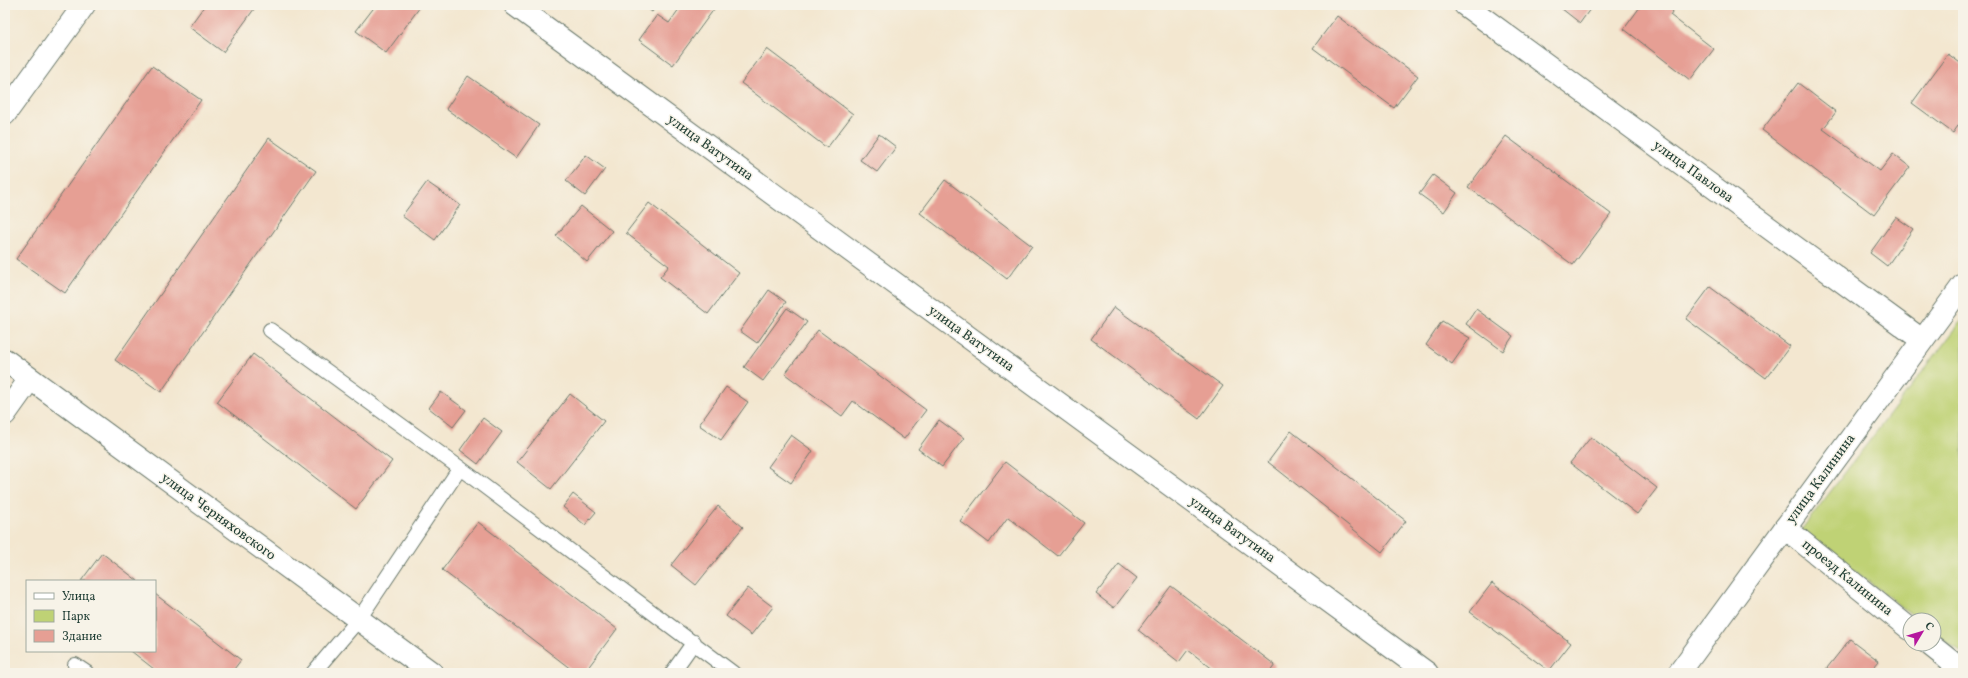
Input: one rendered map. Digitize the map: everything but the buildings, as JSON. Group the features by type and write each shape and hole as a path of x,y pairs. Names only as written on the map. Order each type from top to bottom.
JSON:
{"street":[{"path":"5,114 84,5"},
{"name":"улица Ватутина","path":"515,5 1427,673"},
{"name":"улица Павлова","path":"1465,5 1922,340"},
{"name":"улица Калинина","path":"1679,673 1963,285"},
{"name":"улица Черняховского","path":"5,360 432,673"},
{"path":"5,414 30,379"},
{"name":"проезд Калинина","path":"1785,528 1902,623"},
{"path":"1939,652 1963,671"}],"lane":[{"path":"270,330 460,468 694,642 733,673"},
{"path":"313,673 359,619 460,468"},
{"path":"672,673 694,642"},
{"path":"75,665 87,673"}],"green space":[{"path":"1963,319 1963,654 1942,638 1942,612 1909,612 1801,530"}]}
